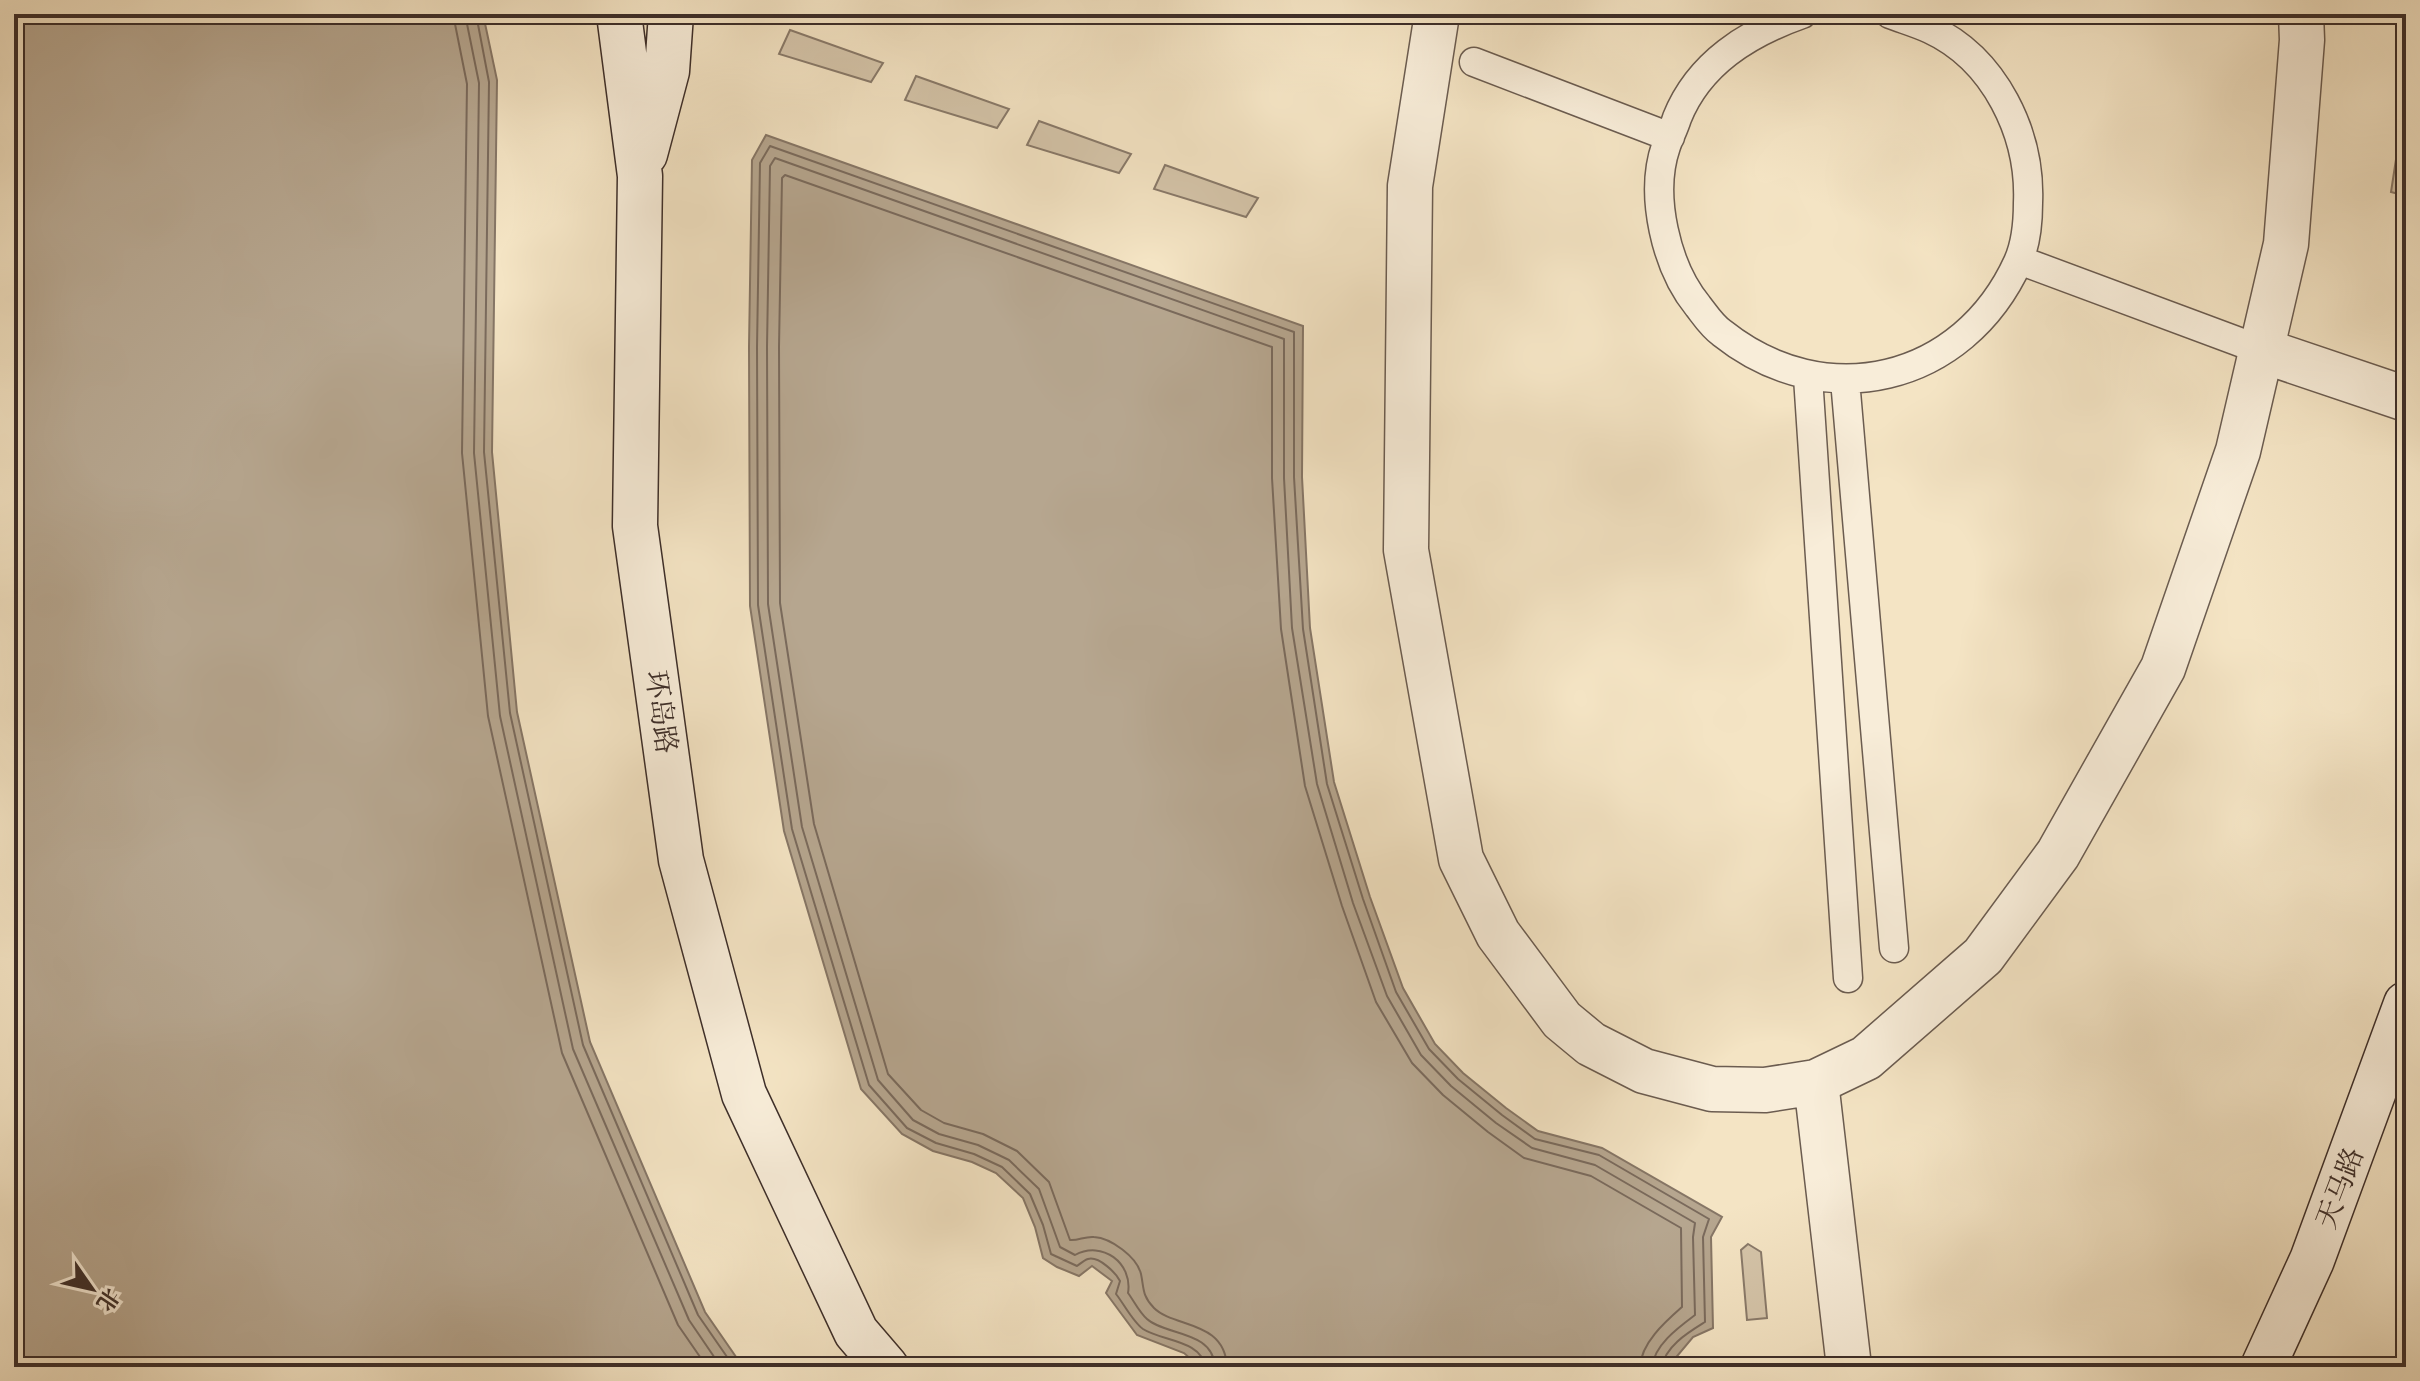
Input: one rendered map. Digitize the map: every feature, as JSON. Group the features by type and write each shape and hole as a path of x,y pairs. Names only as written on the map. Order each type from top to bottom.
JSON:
{"street":[{"path":"589,14 629,89"},
{"name":"环岛路","path":"619,14 640,176 635,526 681,860 744,1094 856,1332 886,1367"},
{"path":"640,176 667,71 671,14"},
{"path":"1437,14 1410,186 1406,550 1461,859 1498,934 1562,1020 1591,1044 1644,1071 1712,1089 1765,1090 1816,1082 1866,1058 1983,956 2058,854 2163,668 2238,451 2286,244 2302,40 2301,14"},
{"path":"1802,14 1755,32 1715,62 1684,102 1665,148 1659,198 1667,248 1687,293 1719,332 1760,360 1808,377 1845,380 1892,373 1914,366 1946,349 1973,327 1996,300 2019,260 2027,224 2029,178 2020,133 2000,92 1970,57 1945,39 1932,30 1890,14"},
{"path":"1474,62 1670,137"},
{"path":"2019,260 2261,350 2406,399"},
{"path":"1808,377 1848,978"},
{"path":"1845,380 1894,948"},
{"name":"天马路","path":"2263,1367 2312,1260 2406,1004"},
{"path":"1816,1082 1849,1367"}],"shaded area":[{"path":"790,30 883,63 871,82 779,54"},
{"path":"916,76 1009,109 997,128 905,100"},
{"path":"2406,94 2406,196 2391,192"},
{"path":"1039,121 1131,154 1119,173 1027,145"},
{"path":"1165,165 1258,198 1246,217 1154,189"},
{"path":"1748,1244 1761,1252 1767,1318 1747,1320 1741,1250"}],"water":[{"path":"14,14 483,14 497,80 492,452 517,712 590,1042 705,1312 743,1367 14,1367"},
{"path":"766,135 1303,326 1302,477 1310,628 1334,782 1370,897 1403,988 1435,1044 1463,1073 1538,1131 1602,1148 1722,1217 1711,1237 1713,1328 1693,1337 1668,1367 1200,1367 1184,1353 1137,1335 1106,1293 1112,1281 1092,1266 1079,1276 1043,1258 1023,1198 996,1173 972,1162 933,1151 902,1134 861,1089 784,831 750,606 752,160"}]}
